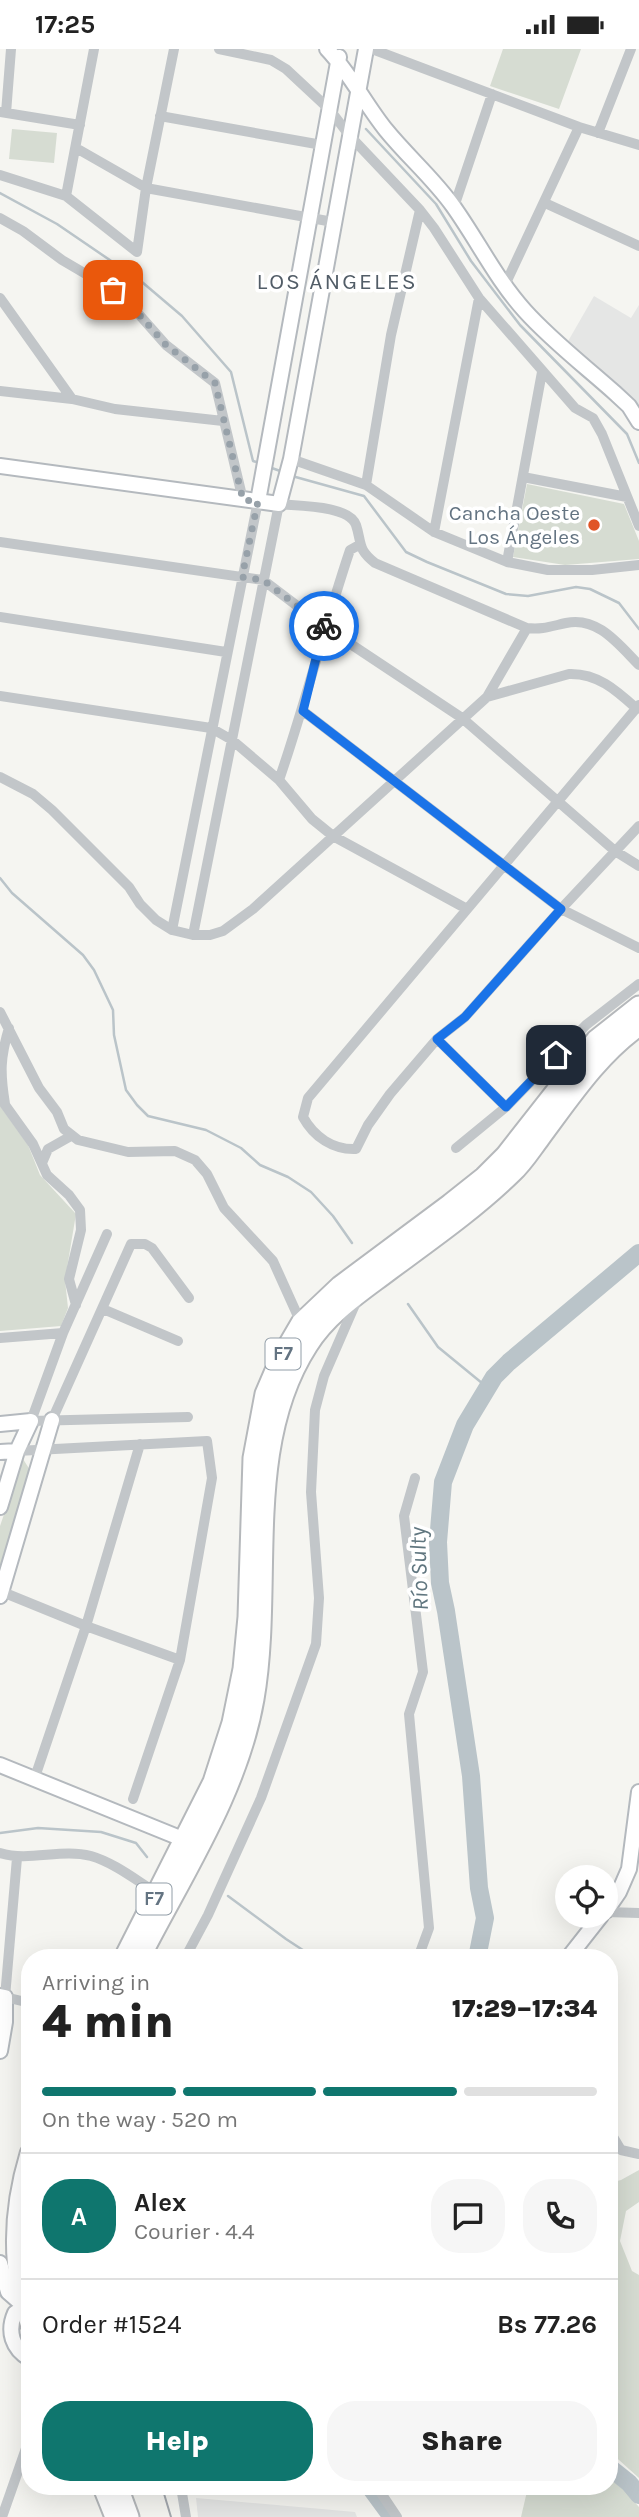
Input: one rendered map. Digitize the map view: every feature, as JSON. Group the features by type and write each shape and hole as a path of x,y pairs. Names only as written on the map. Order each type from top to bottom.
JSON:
{"highway":[{"name":"F7","path":"129,1949 213,1782 232,1723 243,1668 248,1617 253,1458 265,1394 280,1359 302,1323 340,1286 484,1177 523,1136 596,1040 639,1006"},
{"name":"F7","path":"145,1949 234,1773 248,1727 254,1697 262,1615 267,1476 272,1435 280,1401 294,1368 309,1342 329,1319 516,1170 594,1067 610,1049 639,1025"},
{"path":"21,2182 16,2220 16,2252 21,2277"},
{"path":"106,2495 115,2517"},
{"path":"121,2495 129,2517"}],"street":[{"path":"11,49 3,113 80,125"},
{"path":"66,197 94,49"},
{"path":"0,175 66,197 136,252 174,49"},
{"path":"219,49 271,60 286,69 330,110 349,135 420,210 435,228 479,298 575,408 593,418 616,465 639,526"},
{"path":"327,49 339,55 358,92 388,132 428,174 454,207 526,312 629,406 639,422"},
{"path":"193,935 263,580 289,469 366,49"},
{"path":"372,49 579,127 639,145"},
{"path":"598,133 631,49"},
{"path":"172,930 242,577 251,501 266,462 339,55"},
{"path":"454,207 492,94"},
{"path":"160,116 323,145"},
{"path":"505,285 579,127"},
{"path":"76,148 146,188 333,222"},
{"path":"545,203 639,246"},
{"path":"366,485 391,335 420,210"},
{"path":"0,218 38,241 62,260 113,290 128,302 166,345 215,383 223,421 251,501"},
{"path":"0,298 72,399"},
{"path":"434,533 479,298"},
{"path":"0,315 13,316"},
{"path":"507,562 542,372"},
{"path":"0,391 72,399 115,409 223,421"},
{"path":"266,462 366,485 434,533 507,562 548,570 592,570 639,565"},
{"path":"0,466 340,511 350,515 356,523 359,545 365,555 375,563 527,628 546,629 568,622 582,622 594,626 610,635 639,665"},
{"path":"523,477 627,497"},
{"path":"0,542 263,580 324,627 462,718 557,803 615,851 639,866"},
{"path":"279,780 303,711 324,627 350,551 359,545"},
{"path":"0,617 226,652"},
{"path":"0,777 33,794 52,810 130,887 140,904 156,920 172,930 193,935 223,931 253,909 487,697 527,628"},
{"path":"487,697 569,674 582,674 597,678 638,707 308,1098 303,1117 310,1131 342,1150 356,1149 368,1125 390,1094 437,1039 465,1017 639,826"},
{"path":"0,696 211,728 232,740 279,780 312,819 333,836 467,909"},
{"path":"303,711 561,909 639,948"},
{"path":"456,1148 506,1107 586,1024 639,984"},
{"path":"0,1013 4,1031 1,1051 3,1102 33,1144 47,1175 69,1195 80,1210 81,1230 69,1279 76,1305"},
{"path":"4,1031 12,1039 39,1088 71,1136 128,1152 175,1151 195,1160 207,1174 224,1208 273,1261 302,1323"},
{"path":"437,1039 506,1107"},
{"path":"42,1163 48,1149 71,1136"},
{"path":"0,1507 17,1451 31,1421 63,1333 107,1234"},
{"path":"180,1660 0,1593 52,1420 131,1244 145,1244 152,1248 189,1298"},
{"path":"190,1949 261,1798 316,1644 318,1598 311,1492 315,1410 324,1376 360,1292"},
{"path":"103,1309 178,1341"},
{"path":"0,1338 63,1333"},
{"path":"0,1424 188,1417"},
{"path":"0,1452 207,1441 212,1478 180,1660 133,1799"},
{"path":"34,1780 86,1626 140,1444"},
{"path":"415,1478 404,1516 422,1672 409,1714 429,1928 421,1949"},
{"path":"0,1765 185,1840"},
{"path":"618,1894 628,1869 639,1792"},
{"path":"0,1853 17,1858 48,1854 89,1856 104,1861 157,1893"},
{"path":"0,2051 17,1858"},
{"path":"618,1912 639,1913"},
{"path":"575,1949 592,1928"},
{"path":"3,1996 21,2001"},
{"path":"618,2145 621,2150 639,2154"},
{"path":"0,2263 8,2292 21,2304"},
{"path":"21,2312 15,2313 6,2337 21,2352"},
{"path":"2,2517 21,2463"},
{"path":"182,2495 186,2517"},
{"path":"382,2495 397,2517"}],"shaded area":[{"path":"503,49 581,49 559,109 490,86"},
{"path":"12,129 57,133 54,163 9,159"},
{"path":"594,296 631,318 639,305 639,413 627,394 567,343"},
{"path":"527,484 624,504 639,541 639,559 565,565 513,557"},
{"path":"0,1106 28,1145 40,1175 76,1214 65,1280 68,1308 61,1326 0,1331"},
{"path":"23,1459 30,1470 0,1575 0,1526"},
{"path":"639,2170 639,2202 626,2211 620,2241 632,2271 639,2275 639,2478 618,2459 618,2181"},
{"path":"618,2485 639,2507 639,2517 521,2517 526,2495 618,2495"},
{"path":"196,2498 355,2512 357,2517 198,2517"}],"waterway":[{"path":"366,129 436,204 471,261 520,325 627,434 639,463"},
{"path":"0,193 57,224 142,282 182,316 231,372 253,461 260,463"},
{"path":"269,467 283,472"},
{"path":"292,476 364,496 406,552 427,562 506,594 528,596 576,587 590,589 619,603 639,629"},
{"path":"0,878 12,893 83,955 94,970 113,1010 114,1035 126,1090 137,1105 148,1116 206,1130 241,1148 260,1165 288,1177 311,1192 333,1216 352,1243"},
{"name":"Río Sulty","path":"479,1949 485,1918 479,1888 471,1776 440,1583 438,1542 443,1482 465,1425 494,1377 639,1253"},
{"path":"408,1304 438,1347 488,1388"},
{"path":"0,1833 38,1828 101,1832 136,1843 147,1857"},
{"path":"228,1896 301,1949"},
{"path":"618,2474 639,2495"},
{"path":"371,2495 387,2517"}],"tram line":[{"path":"164,2495 171,2517"}],"way so far":[{"path":"113,290 128,302 166,345 215,383 243,500 258,501 242,577 263,580 324,626"}],"place":[{"name":"Cancha Oeste Los Ángeles","path":"594,525"}],"district":[{"name":"LOS ÁNGELES","path":"337,281"}],"route":[{"path":"324,626 303,711 561,909 465,1017 437,1039 506,1107 556,1055"}]}
